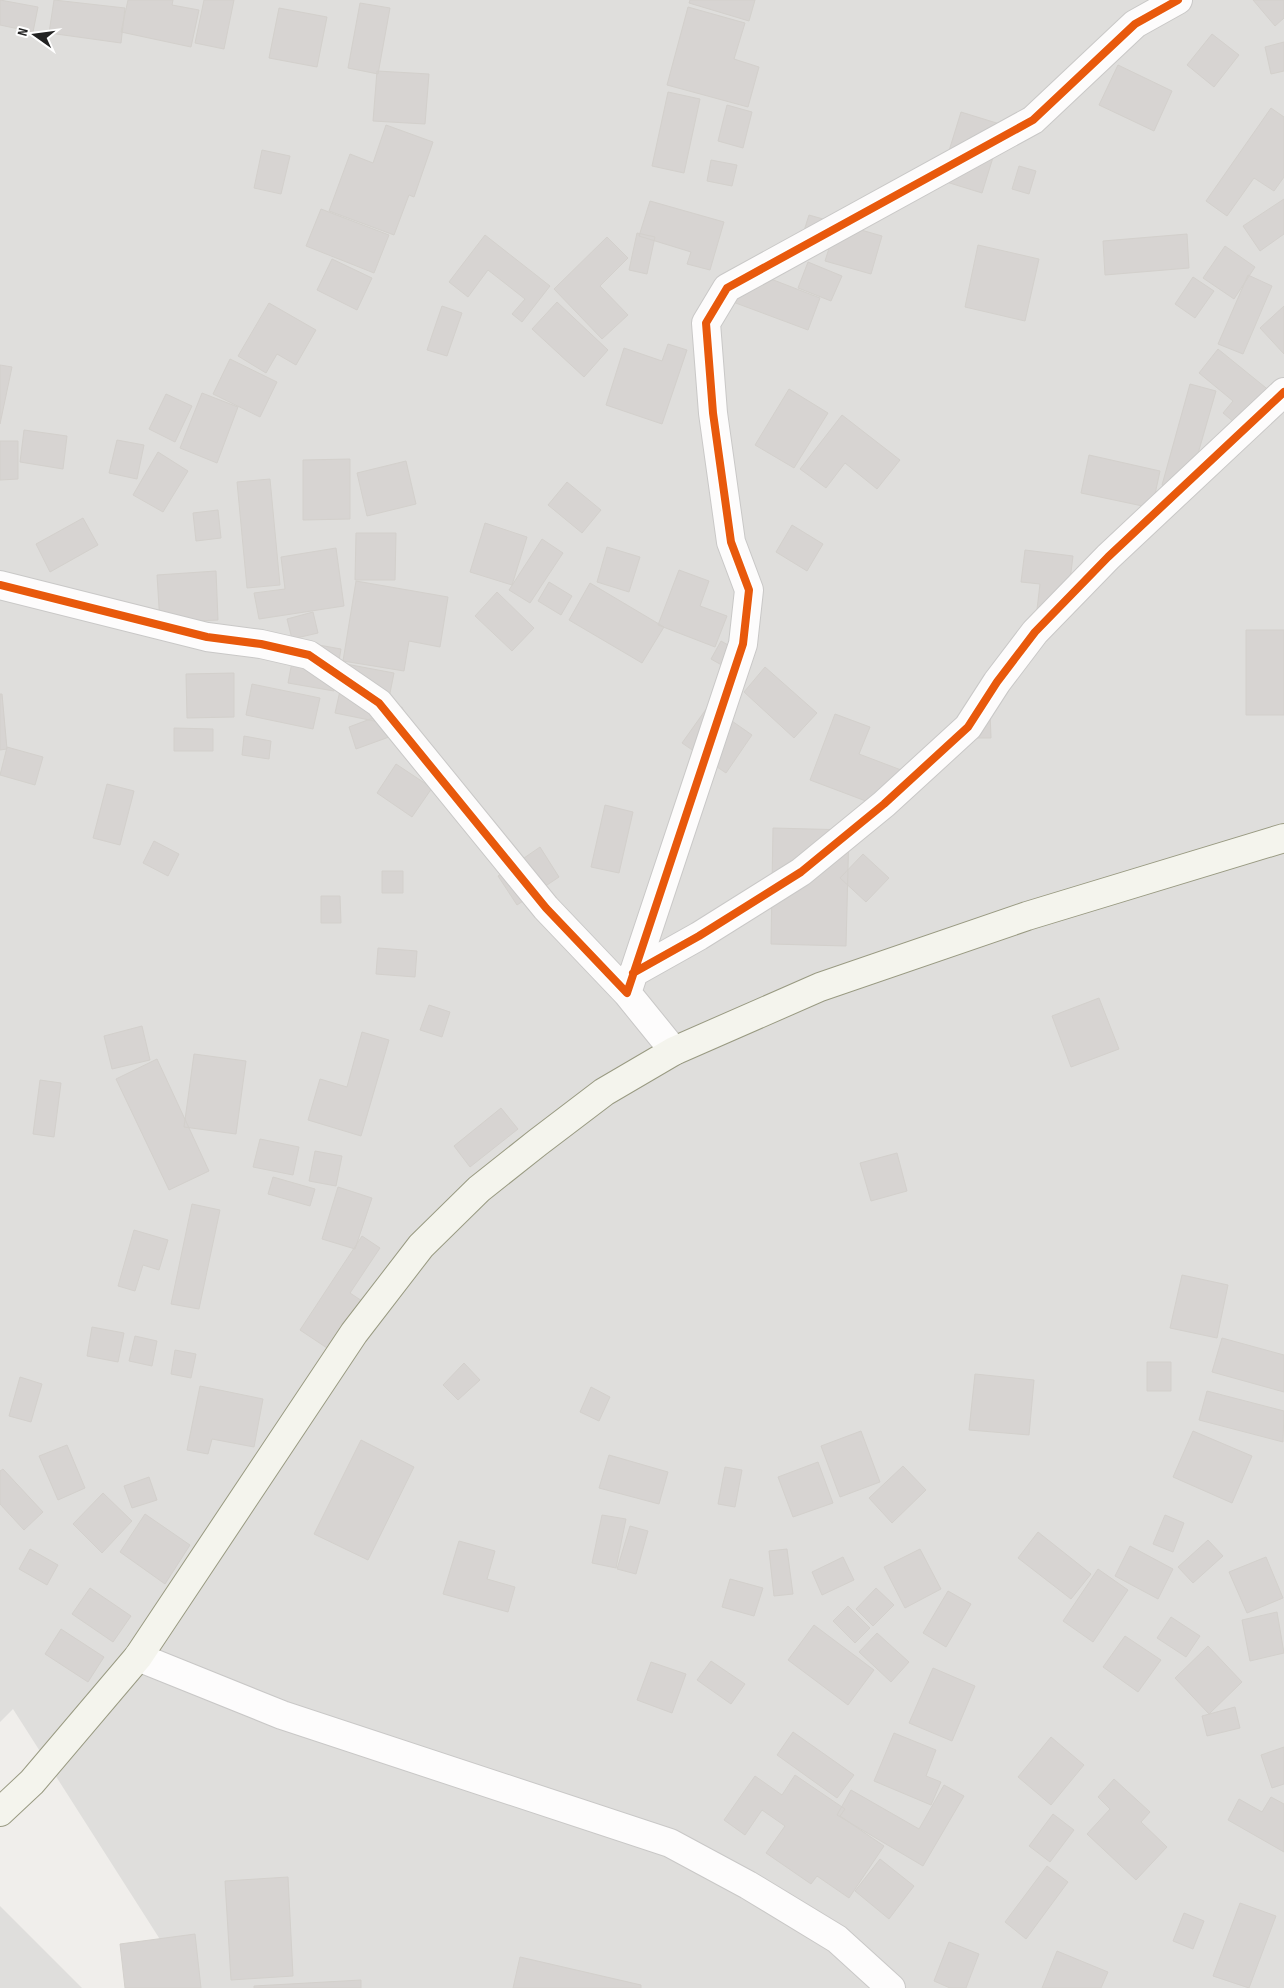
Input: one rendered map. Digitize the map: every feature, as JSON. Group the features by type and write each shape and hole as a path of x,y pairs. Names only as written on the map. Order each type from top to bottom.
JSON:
{"main road":[{"path":"0,1812 32,1782 138,1657 354,1333 421,1246 480,1189 604,1092 674,1051 820,987 1027,916 1284,838"}],"street":[{"path":"630,983 743,644 749,590 731,542 713,413 706,323 728,288 1032,120 1135,24 1178,0"},
{"path":"630,983 699,936 801,872 884,804 968,727 997,682 1035,632 1108,557 1284,392"},
{"path":"0,585 207,637 261,644 308,655 379,703 546,908 630,983 674,1051"},
{"path":"138,1657 282,1715 670,1843 748,1885 837,1939 890,1988"}],"shaded area":[{"path":"0,0 1284,0 1284,1988 191,1988 13,1709 0,1722"},
{"path":"0,1906 82,1988 0,1988"}],"building":[{"path":"0,0 38,7 33,32 0,25"},
{"path":"54,0 125,8 121,43 49,33"},
{"path":"128,0 173,0 172,5 199,10 191,47 121,32"},
{"path":"204,0 234,0 224,49 195,43"},
{"path":"690,0 755,0 749,21 689,3"},
{"path":"1253,0 1284,0 1284,18 1275,26"},
{"path":"360,3 390,8 378,74 348,68"},
{"path":"688,7 745,23 734,59 759,67 748,107 667,85"},
{"path":"279,8 327,17 317,67 269,58"},
{"path":"1212,34 1239,55 1214,87 1187,65"},
{"path":"1284,42 1284,71 1271,74 1265,47"},
{"path":"1118,65 1172,91 1154,131 1099,105"},
{"path":"377,71 429,74 425,124 373,121"},
{"path":"668,92 700,99 684,173 652,166"},
{"path":"727,105 752,112 743,148 718,141"},
{"path":"1271,108 1284,117 1284,177 1274,191 1254,178 1227,216 1206,201"},
{"path":"961,112 1003,125 982,193 940,180"},
{"path":"386,125 433,142 414,197 409,195 394,235 329,211 350,154 373,163"},
{"path":"262,150 290,156 281,194 254,188"},
{"path":"711,160 737,165 732,186 707,181"},
{"path":"1019,166 1036,171 1029,194 1012,189"},
{"path":"1284,199 1284,234 1260,251 1243,226"},
{"path":"650,201 724,222 710,270 687,264 691,252 639,236"},
{"path":"321,209 389,235 374,273 306,246"},
{"path":"809,215 882,236 871,274 825,261 831,242 803,234"},
{"path":"637,233 655,237 647,274 629,270"},
{"path":"1187,234 1189,268 1105,275 1103,241"},
{"path":"485,235 550,286 522,322 512,314 525,299 488,270 468,297 449,282"},
{"path":"607,237 628,258 600,286 628,315 602,339 554,289"},
{"path":"978,245 1039,259 1025,321 965,307"},
{"path":"1225,246 1255,267 1234,299 1203,278"},
{"path":"332,259 372,278 357,310 317,290"},
{"path":"808,262 842,276 831,301 798,288"},
{"path":"745,269 820,298 808,330 733,302"},
{"path":"1248,275 1272,286 1243,354 1218,344"},
{"path":"1193,277 1214,291 1195,318 1175,304"},
{"path":"557,302 608,350 584,377 532,329"},
{"path":"269,303 316,330 296,365 277,354 266,373 238,356"},
{"path":"442,306 462,313 447,356 427,350"},
{"path":"1284,306 1284,354 1260,328"},
{"path":"668,344 687,350 662,424 606,405 624,348 662,361"},
{"path":"1218,349 1276,396 1246,432 1223,413 1233,401 1199,373"},
{"path":"230,359 277,382 260,417 213,394"},
{"path":"0,365 12,367 0,424"},
{"path":"1190,384 1216,391 1187,492 1162,485"},
{"path":"789,389 828,413 794,468 755,445"},
{"path":"202,393 238,407 217,463 180,448"},
{"path":"166,394 192,406 175,442 149,429"},
{"path":"842,415 900,460 877,489 845,463 826,488 800,469"},
{"path":"24,430 67,436 63,469 20,462"},
{"path":"117,440 144,445 137,479 109,473"},
{"path":"0,441 18,441 18,479 0,480"},
{"path":"158,452 188,471 163,512 133,495"},
{"path":"1089,455 1160,471 1152,508 1081,493"},
{"path":"350,459 350,519 303,520 303,460"},
{"path":"406,461 416,504 367,516 357,473"},
{"path":"270,479 280,585 247,588 237,482"},
{"path":"567,482 601,510 582,533 548,505"},
{"path":"218,510 221,538 196,541 193,513"},
{"path":"83,518 98,545 50,572 36,544"},
{"path":"485,523 527,537 512,585 470,572"},
{"path":"792,525 823,544 807,571 776,552"},
{"path":"356,533 396,533 395,580 355,580"},
{"path":"542,539 563,553 530,603 509,590"},
{"path":"607,547 640,557 629,592 597,582"},
{"path":"336,548 344,606 259,619 254,593 285,589 281,557"},
{"path":"1025,550 1073,556 1065,621 1036,618 1040,584 1021,582"},
{"path":"679,570 709,581 700,606 727,616 715,647 658,625"},
{"path":"216,571 218,620 160,623 157,575"},
{"path":"356,581 448,597 440,647 409,641 404,671 343,661"},
{"path":"549,582 572,596 561,615 538,601"},
{"path":"590,583 664,627 642,663 569,620"},
{"path":"497,592 534,628 512,651 475,616"},
{"path":"313,612 318,633 292,639 287,619"},
{"path":"1246,630 1284,630 1284,715 1246,715"},
{"path":"296,641 341,649 334,691 288,683"},
{"path":"721,641 744,654 734,672 711,659"},
{"path":"346,664 394,673 384,723 335,713"},
{"path":"765,667 817,713 794,738 744,692"},
{"path":"234,673 234,717 187,718 186,674"},
{"path":"252,684 320,698 313,729 246,715"},
{"path":"0,694 2,694 7,749 0,750"},
{"path":"709,705 752,735 726,773 682,743"},
{"path":"402,707 411,729 356,749 349,727"},
{"path":"990,712 991,738 969,738"},
{"path":"835,714 870,727 859,754 909,773 895,812 810,780"},
{"path":"174,728 213,729 213,751 174,751"},
{"path":"244,736 271,741 269,759 242,755"},
{"path":"7,747 43,757 35,785 0,775"},
{"path":"396,764 432,788 412,817 377,793"},
{"path":"107,784 134,791 120,845 93,838"},
{"path":"605,805 633,812 619,873 591,867"},
{"path":"773,828 849,830 846,946 771,944"},
{"path":"154,841 179,854 168,876 143,863"},
{"path":"540,847 559,877 517,905 498,876"},
{"path":"863,854 889,878 866,902 840,878"},
{"path":"382,871 403,871 403,893 382,893"},
{"path":"321,896 340,896 341,923 321,923"},
{"path":"378,948 417,951 415,977 376,974"},
{"path":"1099,998 1119,1049 1071,1067 1052,1016"},
{"path":"429,1005 450,1012 442,1037 420,1030"},
{"path":"142,1026 150,1060 112,1069 104,1036"},
{"path":"362,1032 389,1040 361,1136 308,1120 320,1079 347,1087"},
{"path":"194,1054 246,1061 236,1134 184,1127"},
{"path":"157,1059 209,1171 169,1190 116,1079"},
{"path":"40,1080 61,1083 54,1137 33,1134"},
{"path":"501,1108 518,1129 470,1167 454,1146"},
{"path":"260,1139 299,1147 293,1175 253,1167"},
{"path":"315,1151 342,1156 336,1186 309,1181"},
{"path":"897,1153 907,1191 871,1201 860,1163"},
{"path":"273,1177 315,1189 310,1206 268,1194"},
{"path":"338,1187 372,1198 355,1249 322,1239"},
{"path":"192,1204 220,1210 199,1309 171,1304"},
{"path":"134,1230 168,1240 159,1270 143,1265 135,1291 118,1286"},
{"path":"362,1236 380,1248 350,1293 362,1301 330,1350 300,1330"},
{"path":"1182,1275 1228,1285 1217,1338 1170,1328"},
{"path":"92,1327 124,1333 118,1362 87,1356"},
{"path":"135,1336 157,1341 152,1366 129,1361"},
{"path":"1222,1338 1284,1355 1284,1392 1212,1372"},
{"path":"175,1350 196,1354 191,1378 171,1374"},
{"path":"1147,1362 1171,1362 1171,1391 1147,1391"},
{"path":"464,1363 480,1380 458,1400 443,1385"},
{"path":"975,1374 1034,1380 1029,1435 969,1430"},
{"path":"20,1377 42,1384 31,1422 9,1416"},
{"path":"200,1386 263,1399 254,1447 212,1439 208,1454 187,1450"},
{"path":"591,1387 610,1397 599,1421 580,1412"},
{"path":"1207,1391 1284,1411 1283,1442 1199,1420"},
{"path":"861,1431 880,1482 840,1497 821,1446"},
{"path":"1193,1431 1252,1456 1232,1503 1173,1477"},
{"path":"361,1440 414,1467 368,1560 314,1534"},
{"path":"67,1445 85,1488 58,1500 39,1456"},
{"path":"609,1455 668,1472 659,1504 599,1488"},
{"path":"818,1462 833,1503 793,1517 778,1477"},
{"path":"903,1466 926,1490 892,1523 869,1498"},
{"path":"725,1467 742,1470 735,1507 718,1504"},
{"path":"3,1469 43,1512 24,1530 0,1504 0,1471"},
{"path":"149,1477 157,1500 132,1508 124,1486"},
{"path":"103,1493 132,1521 102,1553 73,1524"},
{"path":"145,1514 190,1545 165,1584 120,1552"},
{"path":"602,1515 626,1519 616,1568 592,1563"},
{"path":"1165,1515 1184,1523 1173,1552 1153,1544"},
{"path":"630,1526 648,1531 636,1574 617,1569"},
{"path":"1038,1532 1091,1574 1071,1599 1018,1558"},
{"path":"1208,1540 1223,1556 1193,1583 1178,1567"},
{"path":"459,1541 495,1551 487,1579 515,1587 508,1612 443,1594"},
{"path":"1130,1546 1173,1569 1158,1599 1115,1576"},
{"path":"30,1549 58,1565 47,1585 19,1569"},
{"path":"787,1549 793,1594 774,1596 769,1551"},
{"path":"920,1549 941,1589 905,1608 884,1567"},
{"path":"843,1557 854,1580 822,1595 812,1572"},
{"path":"1266,1557 1283,1598 1247,1613 1229,1572"},
{"path":"1098,1569 1128,1590 1093,1642 1063,1621"},
{"path":"730,1579 763,1588 754,1616 722,1607"},
{"path":"90,1588 131,1616 113,1642 72,1614"},
{"path":"876,1588 894,1605 873,1626 856,1609"},
{"path":"948,1591 971,1604 946,1647 923,1633"},
{"path":"848,1606 870,1628 855,1643 833,1621"},
{"path":"1277,1612 1284,1653 1250,1661 1242,1620"},
{"path":"1171,1617 1200,1636 1186,1657 1157,1638"},
{"path":"814,1625 874,1670 848,1705 788,1660"},
{"path":"61,1629 104,1657 88,1682 45,1654"},
{"path":"877,1633 909,1662 891,1682 859,1652"},
{"path":"1125,1636 1161,1660 1138,1692 1103,1667"},
{"path":"1208,1646 1242,1682 1209,1714 1175,1678"},
{"path":"711,1661 745,1684 731,1704 697,1680"},
{"path":"651,1662 686,1674 672,1713 637,1700"},
{"path":"933,1668 975,1686 952,1741 909,1723"},
{"path":"1235,1707 1240,1728 1207,1736 1202,1716"},
{"path":"793,1732 854,1775 837,1798 777,1755"},
{"path":"894,1733 936,1750 926,1776 941,1782 931,1805 874,1781"},
{"path":"1051,1737 1084,1765 1051,1805 1018,1777"},
{"path":"1284,1747 1284,1784 1272,1788 1261,1755"},
{"path":"795,1775 845,1809 840,1816 884,1846 849,1898 817,1876 811,1884 766,1853 785,1826 762,1810 745,1835 724,1820 755,1776 782,1795"},
{"path":"1114,1779 1150,1812 1141,1822 1167,1847 1136,1880 1087,1834 1110,1809 1098,1797"},
{"path":"944,1785 964,1796 923,1866 837,1815 851,1790 919,1829"},
{"path":"1271,1797 1284,1804 1284,1852 1228,1820 1239,1799 1262,1812"},
{"path":"1053,1814 1074,1830 1050,1862 1029,1846"},
{"path":"880,1859 914,1886 889,1919 855,1891"},
{"path":"1047,1866 1068,1882 1026,1939 1005,1922"},
{"path":"288,1877 293,1976 231,1980 225,1881"},
{"path":"1240,1903 1276,1916 1249,1988 1213,1976"},
{"path":"1184,1913 1204,1921 1193,1949 1173,1941"},
{"path":"195,1934 201,1988 125,1988 120,1944"},
{"path":"949,1942 979,1954 966,1988 950,1988 934,1981"},
{"path":"1057,1951 1108,1972 1101,1988 1042,1988"},
{"path":"520,1957 641,1985 641,1988 513,1988"},
{"path":"361,1980 361,1988 254,1988 254,1986"}],"cycle path":[{"path":"0,585 207,637 261,644 309,655 379,703 546,908 627,993 743,644 749,590 731,542 713,413 706,323 727,288 1033,120 1135,24 1178,0"},
{"path":"633,973 699,936 801,872 884,804 968,727 997,682 1035,632 1108,557 1284,392"}]}
